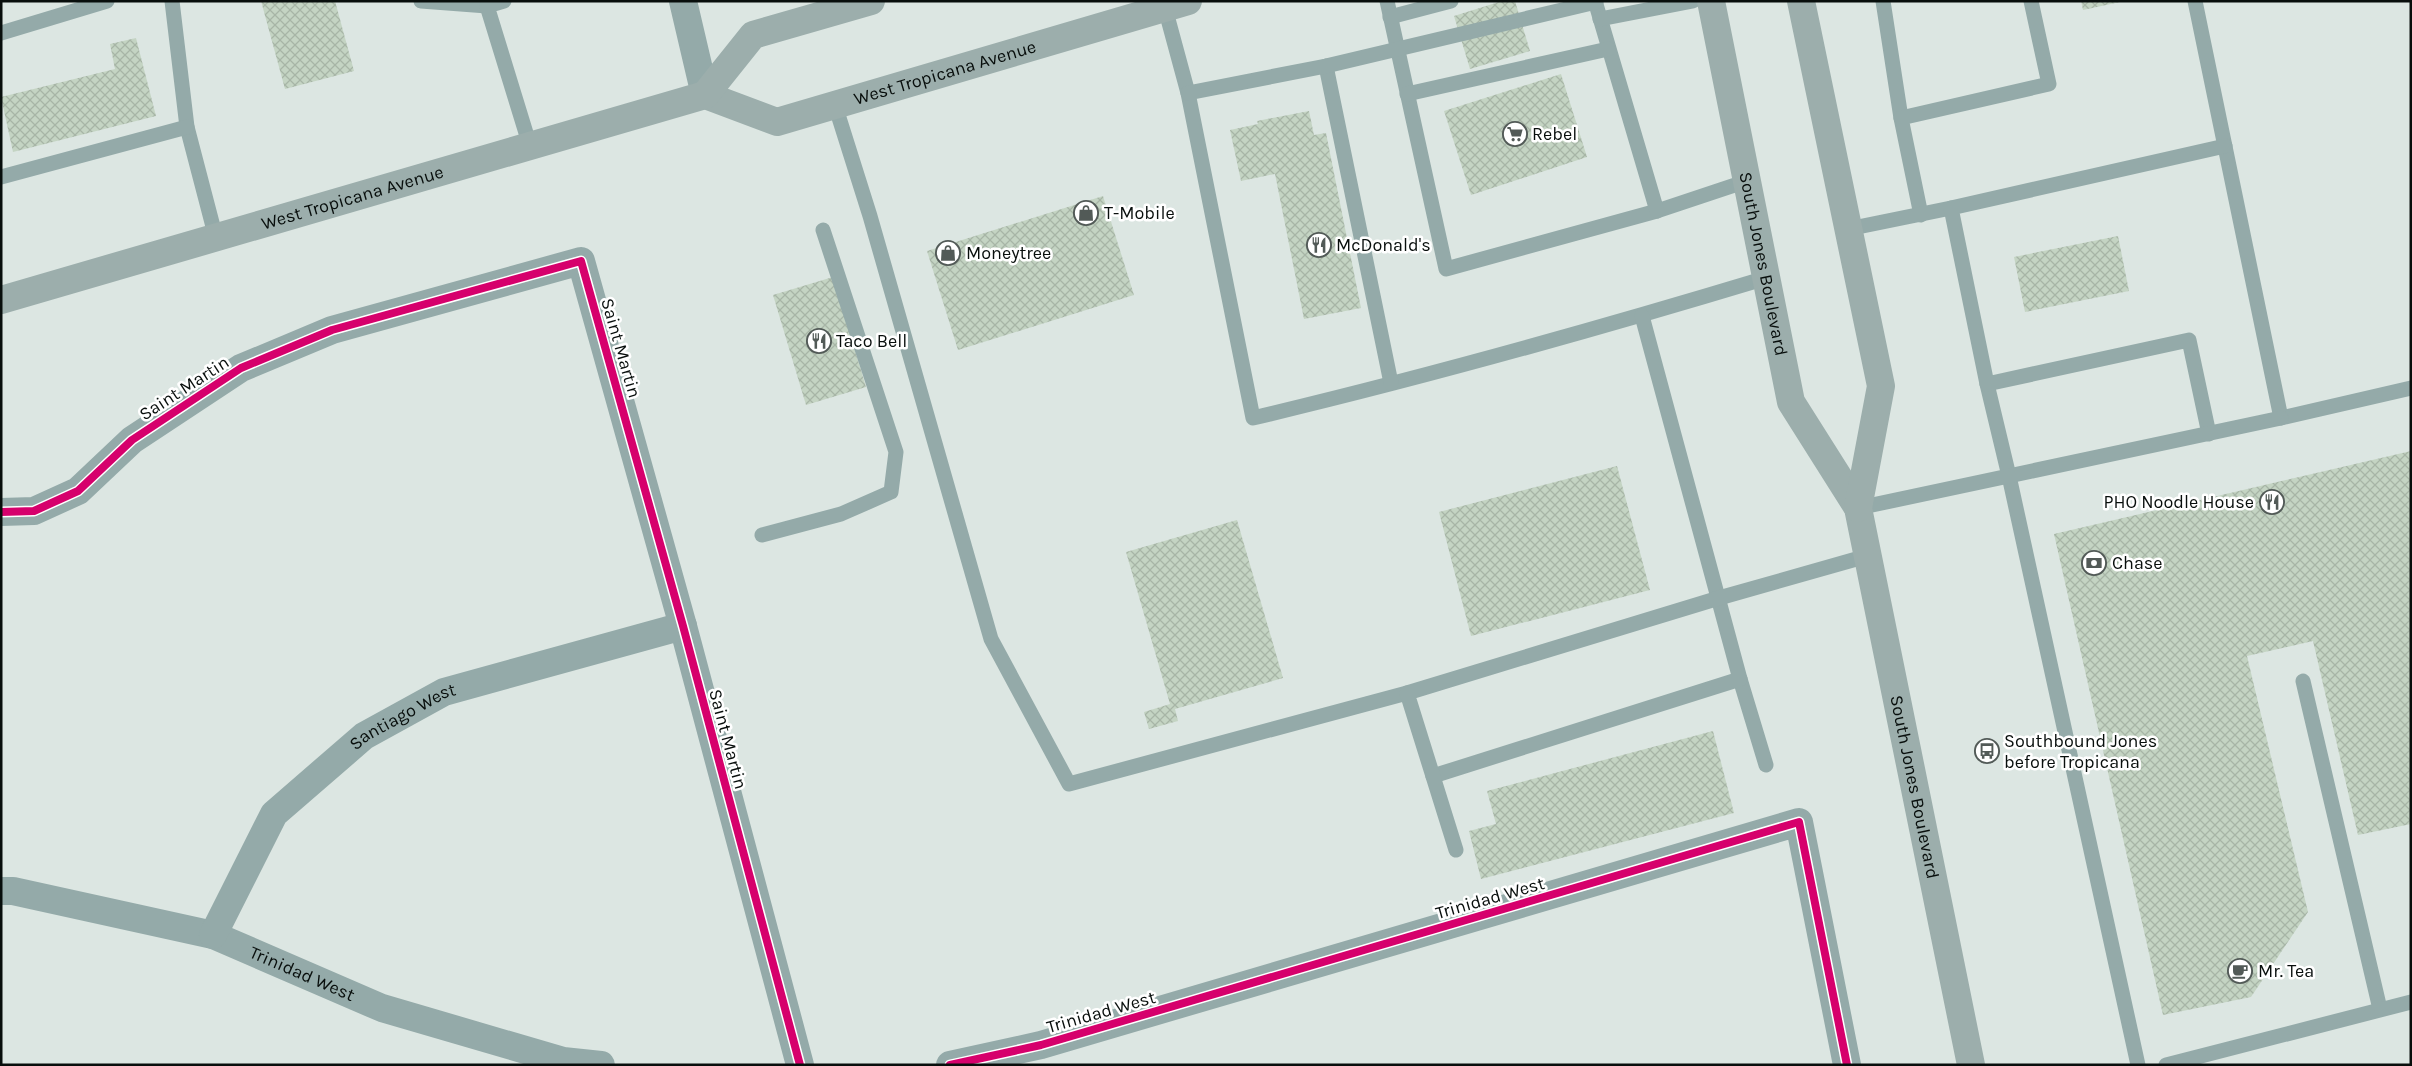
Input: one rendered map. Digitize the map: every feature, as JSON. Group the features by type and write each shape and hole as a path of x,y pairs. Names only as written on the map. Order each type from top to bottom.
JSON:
{"main road":[{"path":"705,95 753,35 871,1"},
{"name":"South Jones Boulevard","path":"1711,1 1791,402 1858,508"},
{"name":"South Jones Boulevard","path":"1801,1 1881,386 1858,508 1971,1065"},
{"name":"West Tropicana Avenue","path":"1,300 705,95 777,122 1177,5"}],"street":[{"path":"683,1 705,95"},
{"name":"Saint Martin","path":"1,512 34,511 78,491 132,440 241,368 332,330 581,261 683,626 800,1065"},
{"name":"Santiago West","path":"213,934 274,814 364,736 444,692 683,626"},
{"name":"Trinidad West","path":"950,1065 1041,1045 1799,822 1847,1065"},
{"name":"Trinidad West","path":"1,891 12,891 213,934 382,1008 563,1061 601,1065"}],"lane":[{"path":"1,33 107,1"},
{"path":"172,1 187,127 216,238"},
{"path":"421,1 487,6 504,1"},
{"path":"1386,1 1446,269 1657,211 1747,181"},
{"path":"1390,16 1451,1"},
{"path":"1600,19 1693,1"},
{"path":"1884,1 1901,118 1921,215"},
{"path":"1901,118 2048,84 2031,1"},
{"path":"2195,1 2281,418"},
{"path":"1188,93 1326,66 1595,2 1657,211"},
{"path":"1177,5 1188,93 1253,418 1642,316 1766,278"},
{"path":"487,6 530,146"},
{"path":"1407,94 1608,49"},
{"path":"1326,66 1391,383"},
{"path":"834,105 870,216 991,639 1069,784 1406,692 1719,598 1867,556"},
{"path":"1,177 187,127"},
{"path":"1848,229 1921,215 2225,146"},
{"path":"1951,208 1987,384 2009,476 2138,1065"},
{"path":"762,535 841,514 891,492 896,452 822,230"},
{"path":"1642,316 1661,393 1740,679 1766,764"},
{"path":"1987,384 2189,340 2209,434"},
{"path":"1858,508 2209,434 2411,388"},
{"path":"1433,776 1740,679"},
{"path":"2303,681 2380,1010"},
{"path":"1406,692 1456,850"},
{"path":"2166,1065 2411,1002"}],"building":[{"path":"261,1 335,1 354,71 285,89"},
{"path":"1502,1 1515,1 1530,51 1470,69 1454,16"},
{"path":"2081,1 2120,1 2120,2 2083,10"},
{"path":"136,38 156,116 13,152 1,97 115,69 110,44"},
{"name":"Rebel","path":"1561,74 1587,157 1471,195 1444,111"},
{"name":"McDonald's","path":"1309,111 1314,135 1326,133 1361,308 1304,319 1275,174 1241,181 1230,130 1258,124 1257,121"},
{"path":"1103,196 1134,295 958,350 927,251"},
{"path":"2118,236 2129,291 2025,312 2014,257"},
{"name":"Taco Bell","path":"833,277 866,387 806,405 773,295"},
{"path":"2411,451 2411,824 2358,835 2313,641 2247,656 2308,912 2251,997 2163,1015 2054,534"},
{"path":"1617,466 1650,590 1471,636 1439,512"},
{"path":"1237,520 1283,678 1175,709 1178,721 1149,729 1144,712 1170,704 1126,552"},
{"path":"1713,731 1734,813 1481,879 1469,831 1496,824 1487,791"}],"cycle path":[{"path":"1,512 34,511 78,491 132,440 241,368 332,330 581,261 683,626 800,1065"},
{"path":"950,1065 1041,1045 1799,822 1847,1065"}],"place":[{"name":"Rebel","path":"1515,134"},
{"name":"T-Mobile","path":"1086,213"},
{"name":"McDonald's","path":"1319,245"},
{"name":"Moneytree","path":"948,253"},
{"name":"Taco Bell","path":"819,341"},
{"name":"PHO Noodle House","path":"2272,502"},
{"name":"Chase","path":"2094,563"},
{"name":"Southbound Jones before Tropicana","path":"1987,751"},
{"name":"Mr. Tea","path":"2240,971"}]}
